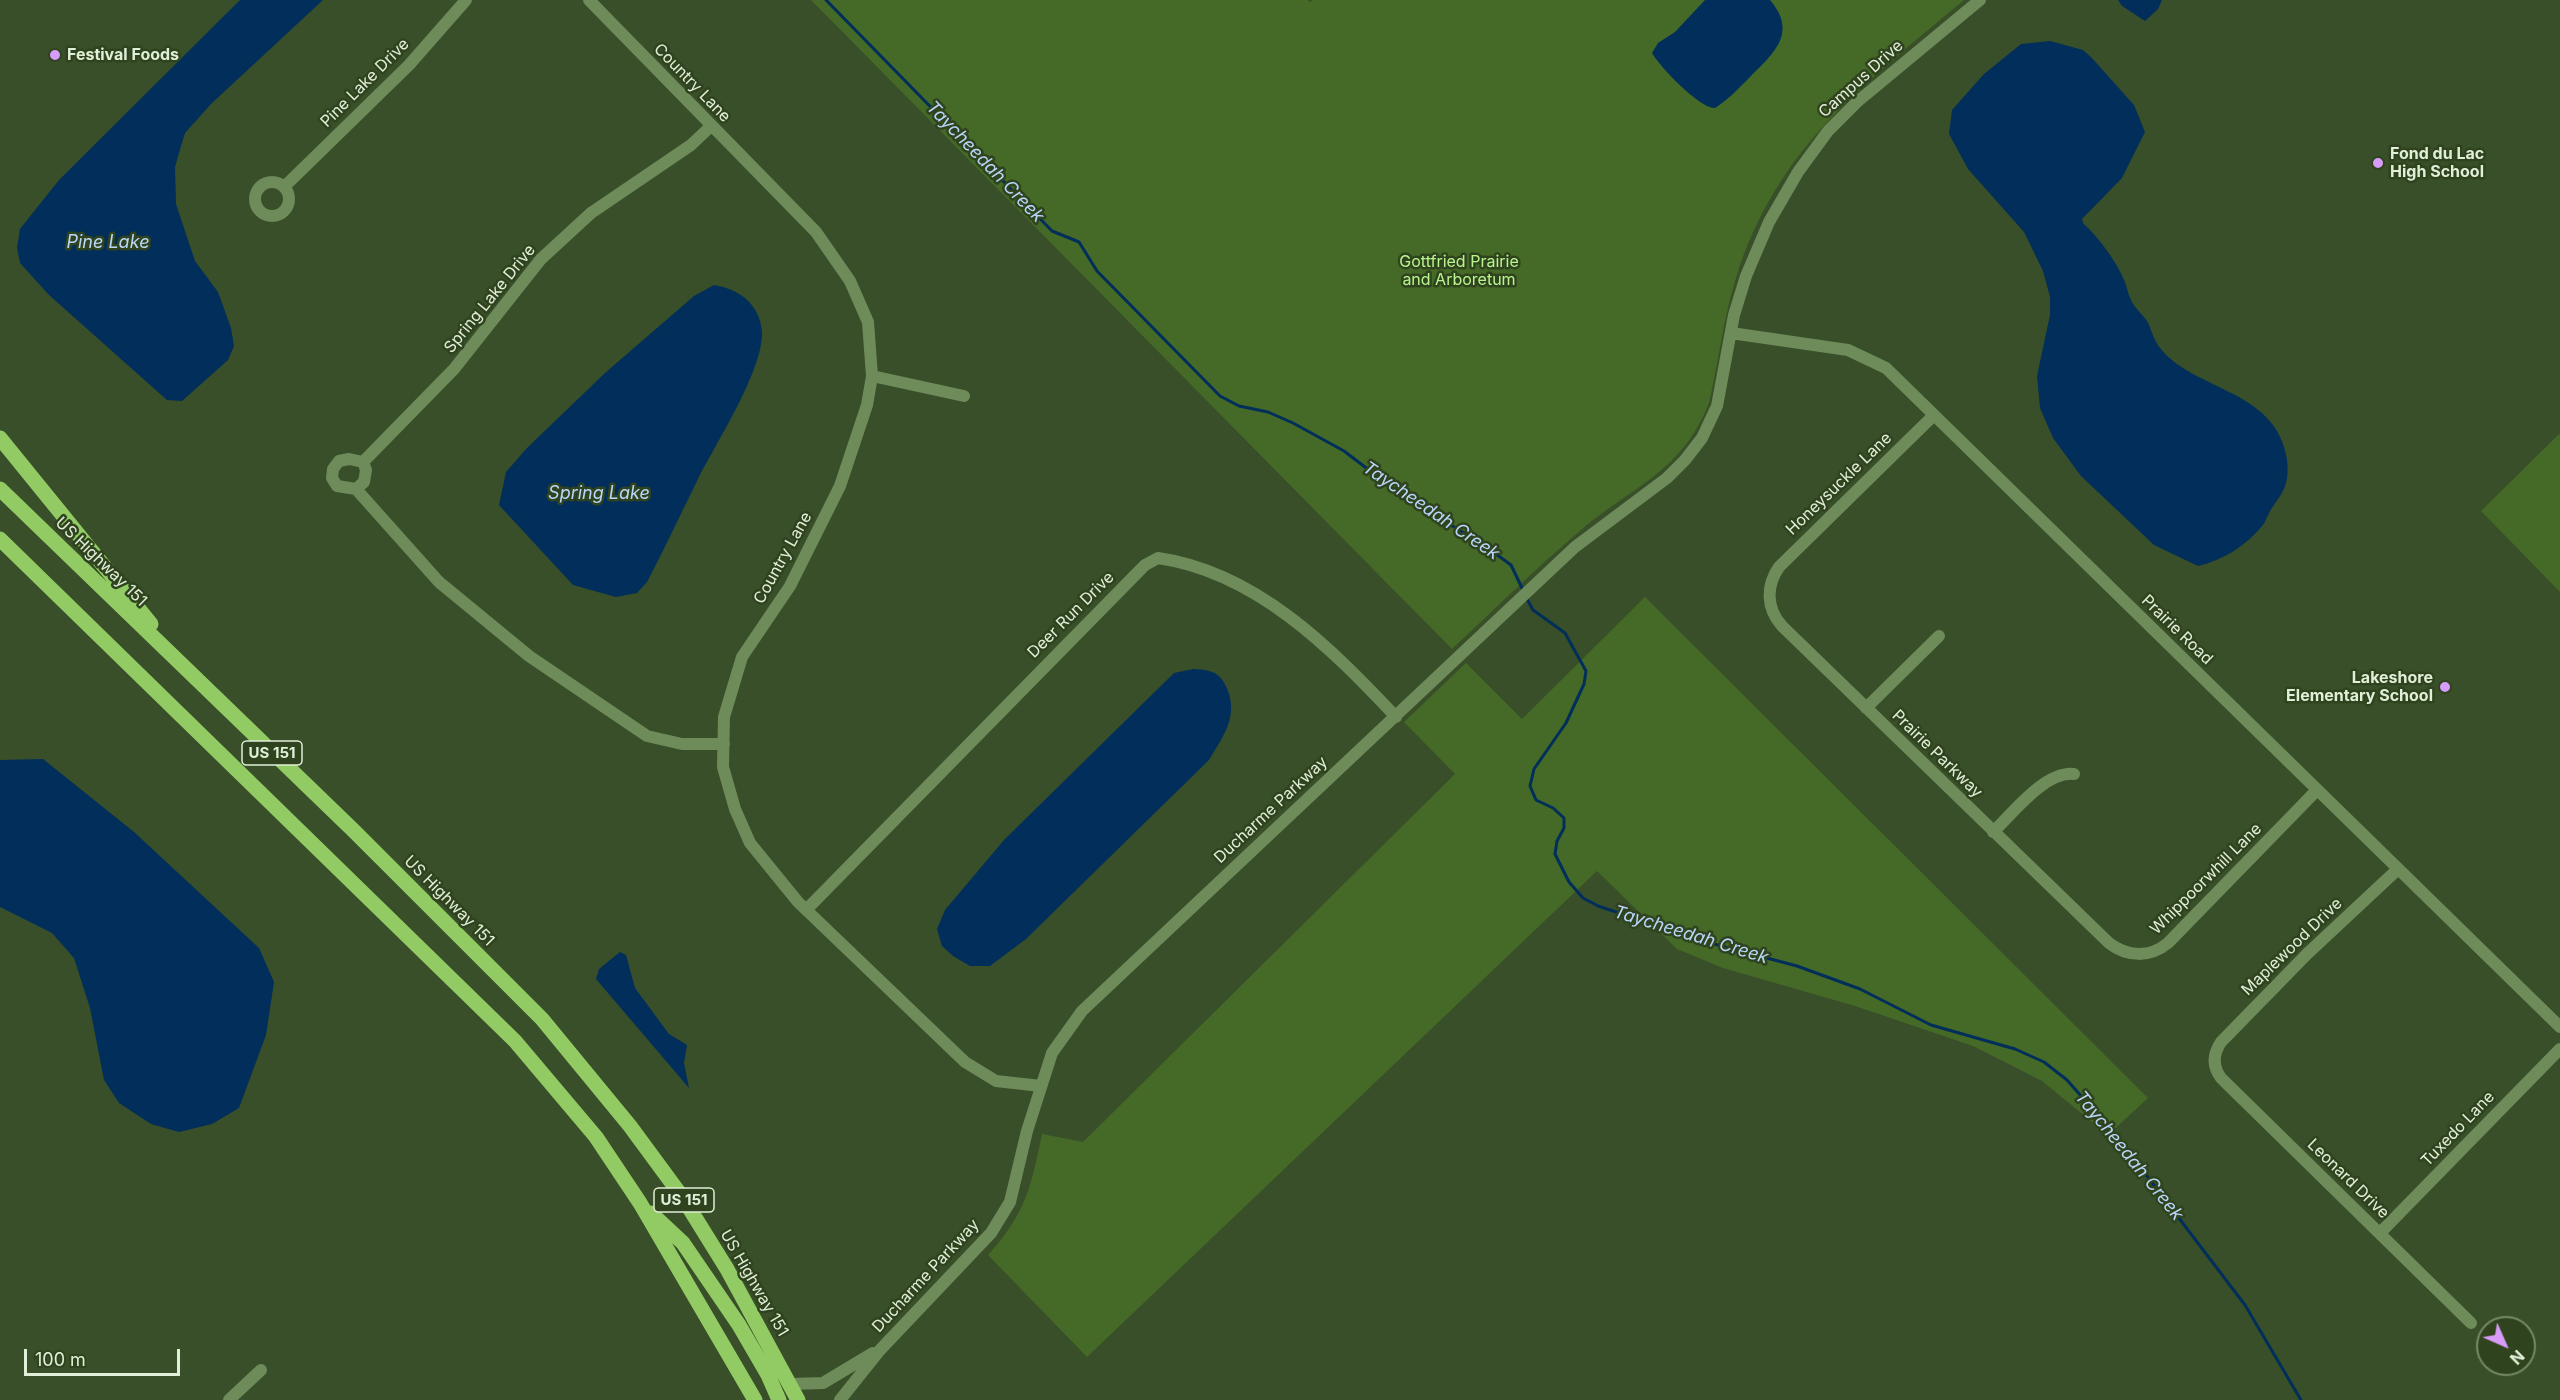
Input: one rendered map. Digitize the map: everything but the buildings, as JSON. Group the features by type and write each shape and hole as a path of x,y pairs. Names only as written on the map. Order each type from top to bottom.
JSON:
{"main road":[{"path":"0,438 201,684"},
{"name":"US Highway 151","path":"0,489 353,830 542,1019 630,1126 683,1198 727,1269 798,1400"},
{"name":"US 151","path":"0,539 497,1021 596,1137 640,1203 754,1400"},
{"path":"0,546 52,589"},
{"path":"640,1203 683,1243 738,1324 779,1400"}],"street":[{"name":"Pine Lake Drive","path":"284,187 409,64 466,0"},
{"name":"Country Lane","path":"589,0 816,232 850,282 868,322 872,376 867,405 840,486 790,586 742,657 724,717 723,767 735,809 750,843 806,910 965,1062 996,1081 1041,1086"},
{"name":"Campus Drive","path":"1731,333 1738,300 1758,248 1781,198 1814,149 1857,102 1980,0"},
{"name":"Spring Lake Drive","path":"363,462 454,369 541,259 591,213 683,151 711,126"},
{"name":"Prairie Road","path":"1731,333 1840,349 1868,357 1886,368 2560,1027"},
{"name":"Ducharme Parkway","path":"840,1400 880,1350 991,1233 1010,1202 1052,1053 1082,1011 1534,585 1602,525 1667,478 1693,451 1718,406 1731,333"},
{"path":"872,376 964,396"},
{"name":"Honeysuckle Lane","path":"1772,580 1782,563 1934,415"},
{"path":"356,489 364,482 366,470 363,462 349,459 339,461 333,470 332,478 337,486 356,489 439,582 529,656 647,736 682,744 724,744"},
{"name":"Deer Run Drive","path":"806,910 1030,680 1145,566 1158,558 1193,564 1219,574 1249,590 1327,647 1396,717"},
{"name":"Prairie Parkway","path":"1772,580 1770,602 1778,621 1993,832 2106,939"},
{"path":"1866,708 1939,636"},
{"path":"1993,832 2049,779 2062,773 2074,774"},
{"name":"Whippoorwhill Lane","path":"2106,939 2120,950 2134,954 2146,954 2163,947 2317,790"},
{"name":"Maplewood Drive","path":"2216,1053 2221,1042 2280,980 2398,869"},
{"name":"Tuxedo Lane","path":"2380,1233 2560,1049"},
{"name":"Leonard Drive","path":"2216,1053 2214,1064 2220,1078 2471,1323"},
{"name":"Ducharme Parkway","path":"790,1384 823,1383 880,1350"},
{"path":"229,1400 261,1370"}],"green space":[{"name":"Gottfried Prairie and Arboretum","path":"811,0 1308,0 1310,2 1313,0 1964,0 1892,60 1828,121 1775,191 1753,232 1736,278 1709,403 1685,446 1654,476 1564,544 1452,649"},
{"path":"2560,435 2560,592 2481,511"},
{"path":"1645,597 2148,1098 2108,1135 2042,1081 1973,1046 1855,1006 1723,968 1677,949 1597,871 1087,1357 988,1255 1011,1226 1025,1199 1042,1134 1083,1142 1455,774 1404,722 1466,663 1522,719"}],"water":[{"name":"Pine Lake","path":"240,0 323,0 211,104 185,133 175,167 176,204 195,261 218,292 231,328 234,346 228,360 182,401 167,400 49,295 20,263 17,248 20,229 59,180"},
{"path":"1705,0 1770,0 1782,23 1780,42 1774,51 1738,90 1715,108 1700,102 1690,94 1652,53 1658,43 1675,32"},
{"path":"2118,0 2162,0 2158,9 2145,21 2122,6"},
{"path":"2050,41 2083,50 2091,57 2134,105 2145,132 2122,178 2082,219 2083,223 2101,243 2122,274 2132,303 2147,321 2156,342 2170,358 2187,371 2249,403 2266,417 2280,436 2287,460 2286,484 2263,525 2234,551 2198,566 2154,545 2081,476 2053,438 2040,408 2037,376 2050,315 2050,297 2043,271 2024,232 1968,169 1949,134 1952,110 1984,74 2021,44"},
{"name":"Spring Lake","path":"714,285 740,294 753,306 760,322 762,332 760,348 747,386 647,582 637,593 616,597 573,585 499,505 506,472 527,448 605,373 694,296"},
{"path":"1193,669 1211,671 1219,676 1231,701 1230,719 1209,760 1026,939 990,966 970,966 953,956 942,946 937,929 945,910 1004,840 1174,673"},
{"path":"43,759 134,832 259,948 274,982 266,1035 239,1108 212,1124 179,1132 151,1124 119,1103 104,1080 90,1008 74,958 52,933 0,907 0,760"},
{"path":"620,952 626,955 635,988 669,1034 687,1045 684,1063 689,1088 596,979 599,969"}],"waterway":[{"name":"Taycheedah Creek","path":"826,0 1052,231 1079,242 1097,271 1220,396 1239,406 1268,412 1293,423 1344,451 1407,499 1481,543 1511,565 1523,590"},
{"name":"Taycheedah Creek","path":"1527,599 1533,610 1565,633 1586,671 1584,684 1566,723 1534,769 1530,786 1536,800 1553,808 1564,818 1564,828 1557,841 1555,854 1569,882 1583,898 1598,906 1710,943 1797,966 1860,989 1931,1025 2015,1049 2044,1062 2067,1080 2118,1138 2245,1305 2301,1400"}],"place":[{"name":"Festival Foods","path":"55,55"},
{"name":"Fond du Lac High School","path":"2378,163"},
{"name":"Lakeshore Elementary School","path":"2445,687"}]}
